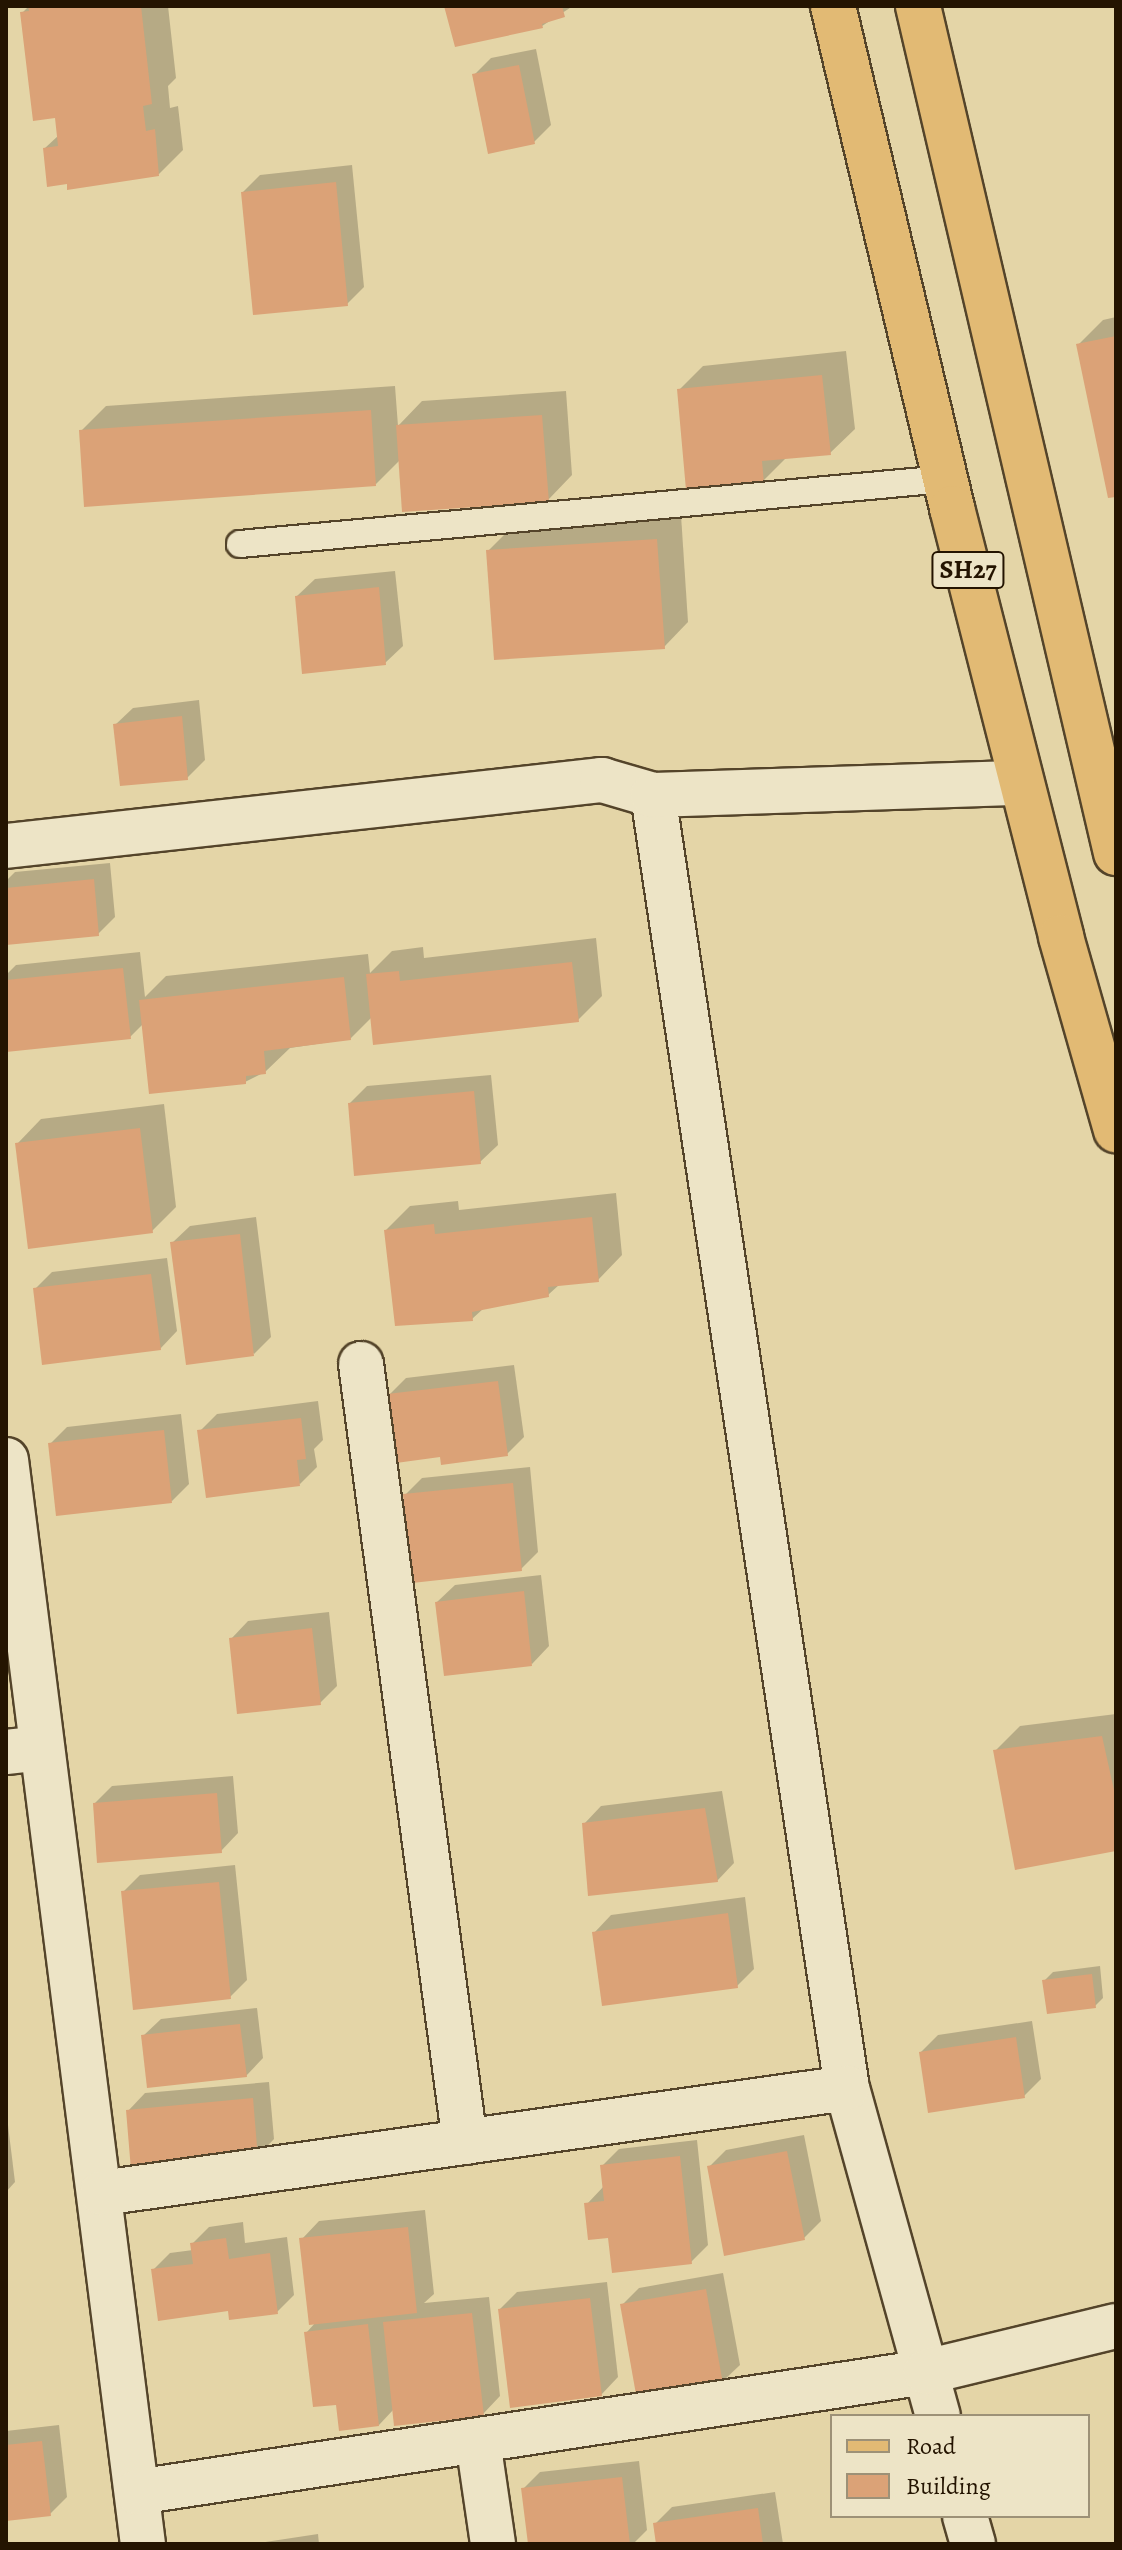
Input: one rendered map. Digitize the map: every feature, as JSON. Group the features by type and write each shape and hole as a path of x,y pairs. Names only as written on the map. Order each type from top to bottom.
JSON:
{"main road":[{"name":"SH27","path":"833,6 1021,783 1116,1130"},
{"name":"SH27","path":"918,6 1116,853"}],"street":[{"path":"6,846 602,780 653,795 1021,783"},
{"path":"653,795 847,2088 937,2414"},
{"path":"361,1364 465,2142"},
{"path":"6,1460 24,1750 102,2193 143,2544"},
{"path":"102,2193 847,2088"},
{"path":"137,2492 926,2372 1116,2326"},
{"path":"478,2441 493,2544"},
{"path":"966,2518 973,2544"}],"lane":[{"path":"240,544 945,479"}],"building":[{"path":"28,6 141,6 152,104 143,106 146,131 155,129 159,176 67,190 67,184 47,187 43,148 58,146 55,118 33,121 20,12 29,11"},
{"path":"444,6 562,6 565,17 542,24 543,28 455,47"},
{"path":"519,65 535,144 488,154 472,74"},
{"path":"336,182 348,306 253,315 241,192"},
{"path":"1116,336 1116,497 1108,498 1076,344"},
{"path":"822,375 831,455 762,461 764,483 686,490 677,389"},
{"path":"371,410 376,486 84,507 79,430"},
{"path":"542,415 549,502 402,512 396,425"},
{"path":"657,539 665,649 494,660 486,550"},
{"path":"379,587 386,665 302,674 295,596"},
{"path":"182,716 188,780 120,786 113,724"},
{"path":"94,879 99,936 6,945 6,888"},
{"path":"572,962 579,1022 373,1045 366,974 399,971 400,981"},
{"path":"123,968 131,1039 6,1052 6,980"},
{"path":"344,977 351,1040 264,1051 266,1074 246,1076 246,1084 149,1094 139,1000"},
{"path":"474,1091 481,1164 354,1176 348,1103"},
{"path":"140,1128 153,1233 28,1249 15,1143"},
{"path":"592,1217 599,1282 548,1287 549,1297 472,1312 473,1321 395,1326 384,1230 434,1224 435,1234"},
{"path":"240,1234 254,1356 186,1365 170,1242"},
{"path":"151,1274 161,1350 42,1365 33,1288"},
{"path":"498,1381 508,1456 441,1465 440,1457 396,1463 387,1394"},
{"path":"301,1418 306,1459 297,1460 300,1486 206,1498 197,1430"},
{"path":"164,1430 172,1503 56,1516 48,1443"},
{"path":"513,1483 522,1571 412,1583 403,1494"},
{"path":"524,1591 532,1666 444,1676 435,1602"},
{"path":"312,1628 321,1705 237,1714 229,1638"},
{"path":"1102,1736 1116,1799 1116,1851 1015,1870 993,1750"},
{"path":"217,1793 222,1853 97,1863 93,1803"},
{"path":"705,1808 718,1882 588,1896 582,1823"},
{"path":"219,1882 231,1999 133,2010 121,1891"},
{"path":"728,1913 738,1988 602,2006 592,1932"},
{"path":"1092,1974 1096,2008 1047,2014 1042,1980"},
{"path":"240,2024 247,2077 147,2088 141,2035"},
{"path":"1016,2037 1025,2098 928,2113 919,2052"},
{"path":"253,2098 258,2159 131,2170 126,2110"},
{"path":"787,2151 805,2240 724,2256 707,2166"},
{"path":"680,2156 692,2264 612,2273 608,2238 588,2240 584,2203 604,2201 600,2165"},
{"path":"408,2227 417,2313 309,2325 299,2238"},
{"path":"226,2238 229,2259 270,2253 278,2314 229,2320 228,2311 158,2321 151,2269 193,2264 190,2243"},
{"path":"706,2289 723,2384 637,2400 620,2304"},
{"path":"590,2298 602,2396 510,2408 498,2309"},
{"path":"472,2313 484,2416 394,2426 383,2322"},
{"path":"368,2324 379,2426 339,2431 336,2405 313,2407 304,2332"},
{"path":"42,2441 51,2516 6,2521 6,2445"},
{"path":"622,2477 630,2544 528,2544 521,2488"},
{"path":"758,2508 763,2544 656,2544 653,2523"}]}
